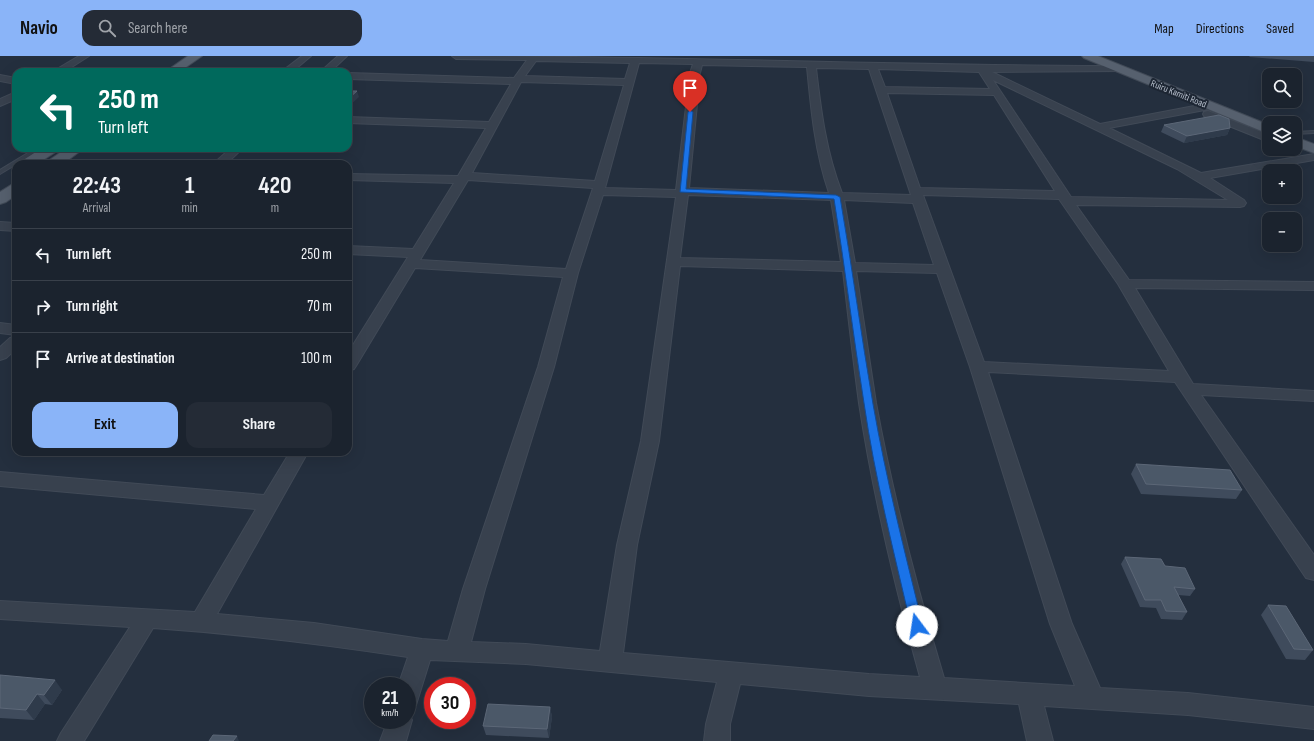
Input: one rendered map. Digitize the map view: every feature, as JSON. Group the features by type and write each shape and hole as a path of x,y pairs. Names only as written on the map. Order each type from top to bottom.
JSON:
{"main road":[{"path":"177,68 196,56"},
{"name":"Ruiru Kamiti Road","path":"1088,56 1262,127"},
{"path":"196,68 208,60"},
{"path":"1302,147 1314,156"},
{"path":"33,160 46,152"},
{"path":"59,160 71,152"},
{"path":"0,181 12,174"},
{"path":"0,199 12,191"}],"street":[{"path":"64,68 85,56"},
{"path":"291,68 307,56"},
{"path":"330,68 343,56"},
{"path":"456,56 626,59 698,62 728,59 843,66 957,65 983,70 1120,69"},
{"path":"840,56 843,66"},
{"path":"352,355 414,259 463,178 518,80 533,58"},
{"path":"457,652 477,582 546,368 571,273 606,166 620,117 628,82 626,59"},
{"path":"1068,59 1090,69"},
{"path":"610,660 627,545 650,440 674,262 695,73 698,62"},
{"path":"811,65 819,134 827,170 836,197 868,404 890,514 921,640 935,688"},
{"path":"872,66 916,195 978,368 1023,510 1062,624 1092,698"},
{"path":"983,70 1065,198 1126,284 1184,383 1312,565"},
{"path":"352,177 463,178 598,188 836,197 916,195 1240,203 1199,177 983,70"},
{"path":"352,76 628,82"},
{"path":"0,78 12,80"},
{"path":"881,90 998,92"},
{"path":"0,103 12,96"},
{"path":"1099,127 1210,106"},
{"path":"1195,109 1262,137"},
{"path":"352,120 493,125"},
{"path":"224,160 233,152"},
{"path":"1302,152 1314,156"},
{"path":"1199,177 1314,156"},
{"path":"0,226 12,227"},
{"path":"352,251 414,259 571,273"},
{"path":"674,262 942,269"},
{"path":"1126,284 1314,286"},
{"path":"0,328 12,330"},
{"path":"0,355 12,344"},
{"path":"978,368 1184,383 1314,396"},
{"path":"200,622 297,456"},
{"path":"0,479 270,503"},
{"path":"0,610 200,622 314,633 422,649 457,652 526,654 610,660 869,685 1188,704 1314,718"},
{"path":"70,741 147,619"},
{"path":"413,677 422,649"},
{"path":"717,741 718,724 731,672"},
{"path":"1029,694 1040,741"},
{"path":"393,741 397,729"}],"lane":[{"path":"1302,133 1314,132"},
{"path":"20,160 33,152"},
{"path":"0,172 12,165"}],"building":[{"path":"352,91 357,91 352,95"},
{"path":"1219,115 1229,119 1230,128 1187,136 1164,125"},
{"path":"1136,464 1230,470 1242,490 1146,484"},
{"path":"1125,557 1161,559 1165,566 1185,568 1195,589 1174,587 1187,612 1166,611 1161,600 1145,600"},
{"path":"1268,605 1286,606 1313,650 1294,649"},
{"path":"0,675 55,680 44,695 37,694 26,710 0,708"},
{"path":"488,704 550,707 547,729 483,726"},
{"path":"213,735 237,736 233,741 209,741"}],"route":[{"path":"690,112 683,191 836,197 848,260 868,404 890,514 917,626"}]}
